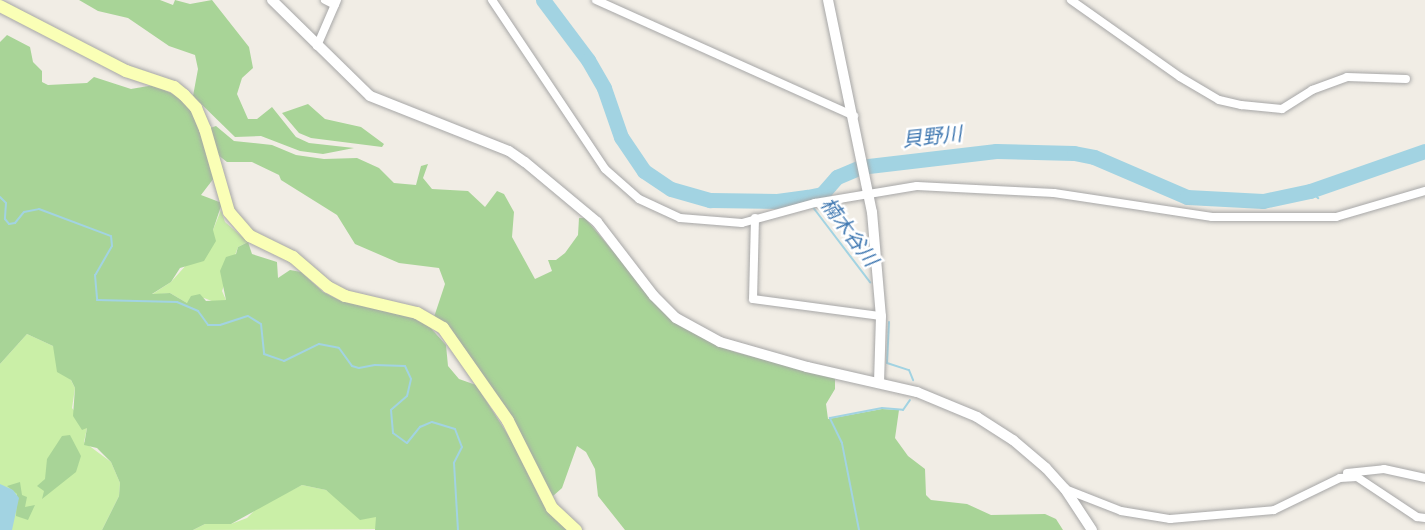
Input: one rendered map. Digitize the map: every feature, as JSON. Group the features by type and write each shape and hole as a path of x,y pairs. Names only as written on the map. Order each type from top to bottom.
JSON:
{"main road":[{"path":"0,6 126,71 174,87 184,95 196,108 205,129 229,212 250,236 293,257 328,287 345,296 417,313 443,328 508,421 552,508 576,530"}],"street":[{"path":"272,0 370,96 509,151 525,162 597,222 654,296 697,332 807,367 879,383 943,401 993,426 1065,489 1092,530"},
{"path":"317,46 336,2 325,0"},
{"path":"492,0 569,119 622,187 680,218 742,223 811,204 917,186 1039,191 1204,216 1315,218 1336,217 1425,191"},
{"path":"596,0 854,116"},
{"path":"828,0 861,147 868,193 881,316 879,383"},
{"path":"1071,0 1180,77 1219,100 1241,105 1282,109 1312,90 1347,77 1406,79"},
{"path":"755,218 753,299 881,316"},
{"path":"1065,489 1121,511 1170,519 1274,510 1350,472 1377,469 1425,478"},
{"path":"1340,478 1365,479 1406,510 1425,518"}],"green space":[{"path":"79,0 160,0 173,5 175,0 190,4 212,0 249,47 253,68 242,78 237,94 248,119 257,119 272,107 296,137 309,143 354,148 323,154 300,151 261,136 235,137 193,96 198,69 195,55 169,46 128,18 98,11"},
{"path":"7,35 30,47 33,62 42,71 42,82 48,85 87,83 94,77 131,89 154,85 183,99 199,122 214,178 201,195 222,203 213,230 216,241 204,261 180,268 171,282 152,294 170,293 187,303 191,296 200,294 206,301 226,300 220,271 226,257 236,254 238,247 248,242 252,254 277,262 278,278 290,270 301,272 323,292 339,300 408,315 428,325 446,345 448,366 459,379 476,385 512,441 541,500 568,530 375,530 376,517 360,520 326,490 302,485 231,524 205,524 193,530 102,530 119,496 120,483 111,462 97,448 84,445 87,428 82,430 73,416 75,388 71,380 57,372 53,346 27,334 0,364 0,42"},
{"path":"308,104 325,119 361,127 384,144 382,147 311,138 299,133 282,113"},
{"path":"216,126 234,141 272,145 296,155 324,159 357,158 379,168 394,183 416,185 421,166 428,164 423,178 432,189 468,191 485,207 497,191 504,194 514,212 512,237 535,279 552,271 548,260 556,260 565,253 578,235 579,218 585,218 671,320 735,352 835,378 835,389 826,404 828,419 882,409 899,410 895,438 908,456 925,469 926,495 931,500 967,504 991,515 1045,514 1056,519 1063,530 625,530 598,496 595,469 586,452 577,446 562,488 553,496 479,369 454,334 434,317 445,284 439,268 399,263 355,244 337,215 281,180 279,175 252,162 227,162 218,155 210,128"},
{"path":"221,210 225,222 248,242 238,247 222,291 226,300 217,303 204,298 187,303 170,293 151,295 171,282 188,263 213,230"},
{"path":"27,334 53,346 75,388 72,408 87,428 84,442 111,462 120,483 119,496 102,530 0,530 0,364"},
{"path":"70,435 81,456 76,472 42,499 44,491 37,486 45,479 47,459 62,436"},
{"path":"20,482 22,495 27,497 25,507 35,505 28,520 16,516 17,494 7,486"},
{"path":"302,485 326,490 358,514 376,517 376,529 193,530 205,524 231,524 247,518 259,506"}],"water":[{"path":"0,484 13,490 19,498 12,530 0,530"}],"waterway":[{"name":"貝野川","path":"543,0 588,60 604,88 621,137 644,171 671,189 710,200 777,201 807,197 822,194 837,177 860,167 996,151 1074,153 1094,157 1187,197 1263,201 1310,191 1425,151"},
{"path":"1310,191 1318,198"},
{"path":"0,197 6,203 5,219 9,224 15,223 24,212 39,209 111,236 112,246 95,275 97,300 177,302 198,311 208,325 220,325 248,316 261,324 264,354 284,361 319,344 339,348 352,366 359,368 375,365 405,366 411,379 407,396 391,410 393,433 407,443 420,427 432,422 455,429 462,447 454,463 458,530"},
{"name":"楠木谷川","path":"812,206 870,282"},
{"name":"楠木谷川","path":"889,322 887,363 909,370 913,380"},
{"name":"楠木谷川","path":"859,530 842,443 830,418 882,408 903,410 910,400"}]}
